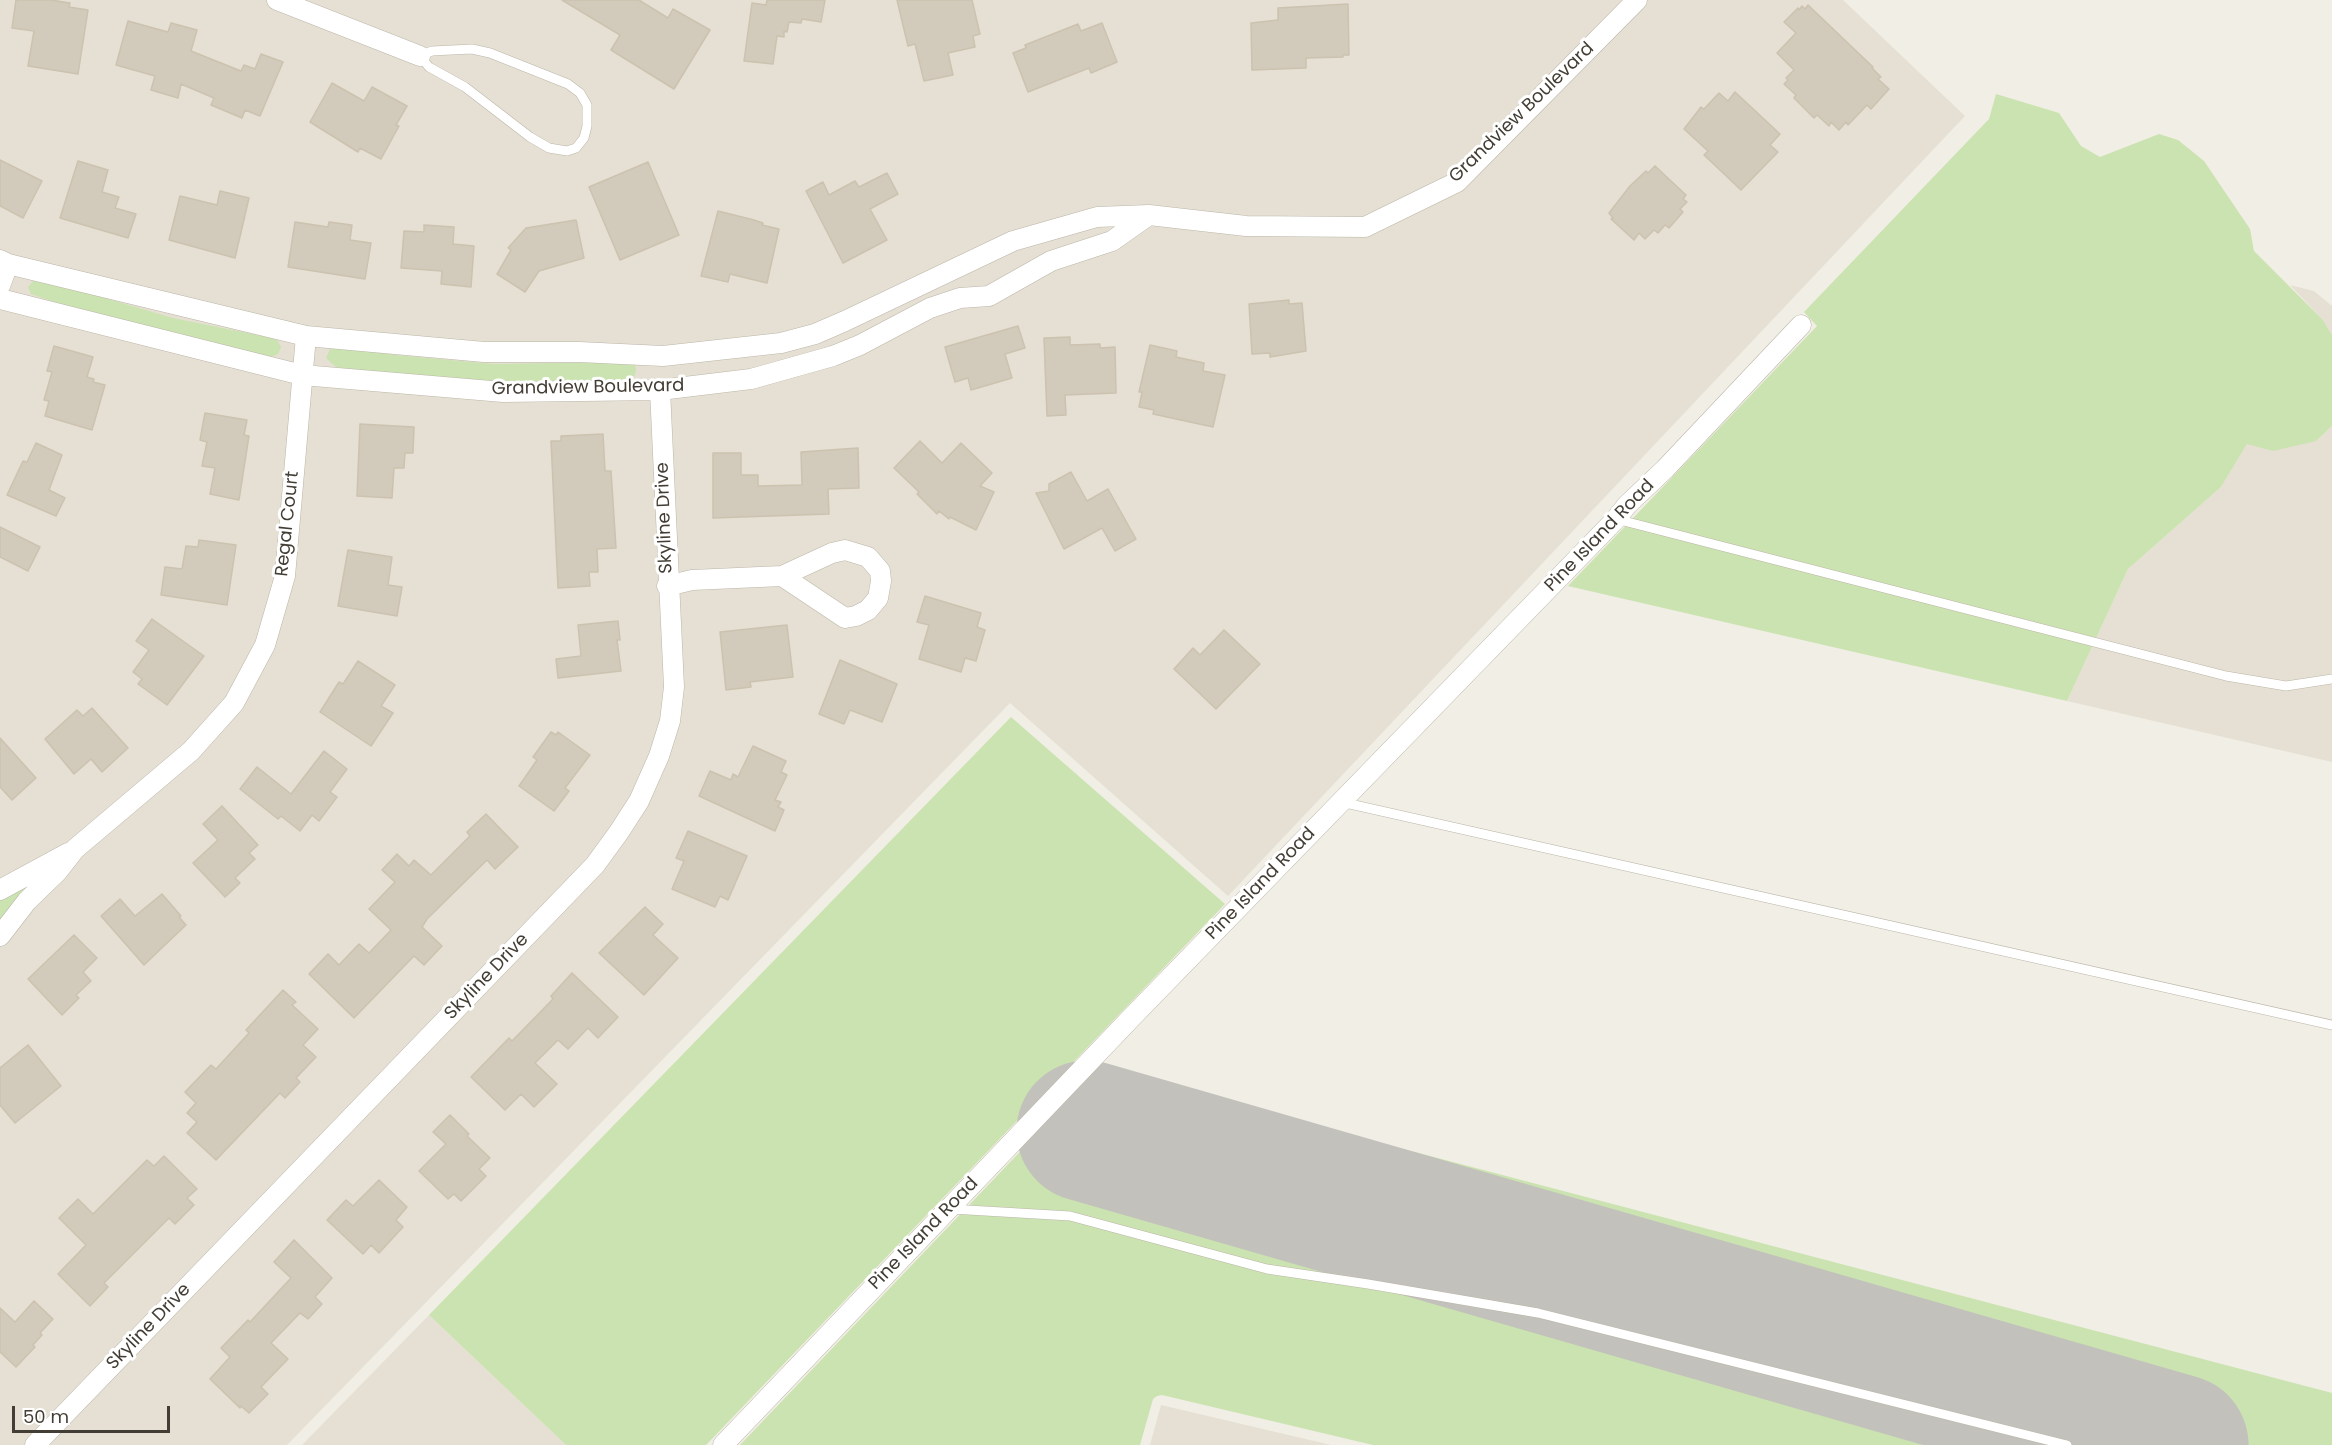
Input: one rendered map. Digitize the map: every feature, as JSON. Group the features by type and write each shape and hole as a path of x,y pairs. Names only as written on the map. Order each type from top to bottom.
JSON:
{"street":[{"path":"277,0 420,56"},
{"name":"Grandview Boulevard","path":"4,262 306,336 484,352 579,352 663,356 781,343 815,334 845,321 1013,241 1096,217 1149,215 1246,226 1365,227 1457,182 1637,0"},
{"name":"Grandview Boulevard","path":"0,299 302,375 503,392 660,390 752,379 833,356 860,345 930,308 960,298 989,296 1051,261 1113,241 1149,215"},
{"path":"0,286 4,262"},
{"name":"Pine Island Road","path":"723,1445 1801,325"},
{"name":"Regal Court","path":"0,890 75,849 191,751 234,703 265,645 285,576 306,336"},
{"name":"Skyline Drive","path":"35,1445 595,865 639,801 659,756 670,721 674,687 660,390"},
{"path":"668,586 692,580 782,576 832,553 845,550 868,557 880,570 881,580 878,598 868,610 845,618 782,576"},
{"name":"Regal Court","path":"0,936 27,901 57,872 75,849"}],"lane":[{"path":"472,49 490,53 568,84 580,93 586,105 587,126 584,138 576,148 567,151 549,148 465,87 429,67 420,56 432,51 472,49"},
{"path":"1616,519 2226,676 2286,686 2332,679"},
{"path":"1341,802 2332,1025"},
{"path":"948,1209 1070,1216 1268,1269 1538,1312 2067,1445"}],"shaded area":[{"path":"0,0 1843,0 1965,116 1228,896 1010,703 287,1445 0,1445"},
{"path":"2290,285 2314,291 2332,306 2332,335 2323,320"},
{"path":"2332,426 2332,762 2067,701 2128,569 2221,487 2247,444 2316,441"},
{"path":"429,1315 566,1445 302,1445"},
{"path":"1161,1405 1331,1445 1150,1445"}],"green space":[{"path":"1996,94 2059,113 2081,146 2100,157 2159,134 2178,140 2204,161 2250,229 2254,251 2323,320 2332,335 2332,426 2316,441 2273,451 2247,444 2221,487 2128,569 2067,701 1568,586 1817,326 1804,312 1989,119"},
{"path":"36,278 173,318 272,338 277,340 281,347 278,354 271,357 117,323 31,294 28,287"},
{"path":"340,346 395,355 494,364 628,362 635,365 636,370 635,375 629,381 480,382 383,374 336,367 326,358 331,347"},
{"path":"1011,717 1225,904 706,1445 566,1445 429,1315"},
{"path":"29,884 30,886 0,923 0,896"},
{"path":"1099,1069 2332,1393 2332,1445 1373,1445 1162,1395 1153,1399 1140,1445 740,1445"}],"building":[{"path":"16,0 51,0 70,3 69,7 88,10 78,74 28,66 34,31 12,28"},
{"path":"562,0 639,0 668,18 673,9 710,30 674,89 611,50 620,35"},
{"path":"767,0 825,0 821,22 802,19 801,23 789,22 787,32 784,31 784,37 777,36 773,64 744,61 752,3 766,5"},
{"path":"897,0 972,0 980,34 973,36 975,47 948,53 953,75 924,81 915,44 908,46"},
{"path":"1348,4 1349,55 1306,58 1306,68 1252,70 1251,23 1278,20 1278,8"},
{"path":"1808,5 1873,67 1881,77 1878,79 1889,89 1871,109 1867,105 1848,125 1846,122 1839,130 1831,122 1829,126 1817,115 1814,118 1784,84 1788,80 1786,78 1794,70 1777,53 1796,33 1784,22 1798,8 1799,10 1802,6 1805,9"},
{"path":"128,21 168,32 171,23 197,30 191,51 241,71 244,65 255,69 261,54 283,62 260,116 245,110 242,118 211,105 214,98 181,84 178,98 151,90 155,76 116,65"},
{"path":"1102,23 1117,62 1091,73 1089,68 1028,92 1013,53 1026,48 1025,45 1078,24 1081,31"},
{"path":"332,83 364,101 372,87 407,106 381,159 360,148 358,152 310,122"},
{"path":"1735,92 1780,134 1770,145 1778,152 1741,190 1704,155 1708,151 1684,129 1701,107 1704,109 1719,93 1728,101"},
{"path":"0,160 42,181 23,218 0,206"},
{"path":"78,161 108,170 102,192 119,197 115,208 136,214 128,238 60,218"},
{"path":"648,162 679,235 620,260 589,187"},
{"path":"1655,166 1686,195 1683,199 1687,202 1680,209 1683,212 1669,228 1665,225 1658,233 1654,230 1645,239 1639,233 1634,240 1611,219 1613,218 1609,213 1630,186"},
{"path":"887,173 898,194 870,209 887,240 843,263 806,191 823,182 829,195 855,181 859,187"},
{"path":"220,191 249,198 235,258 169,240 180,196 217,205"},
{"path":"718,211 779,229 767,283 730,274 728,282 701,276"},
{"path":"576,220 584,258 539,271 525,292 497,274 511,250 508,248 526,228"},
{"path":"295,222 328,227 329,222 352,225 350,240 371,243 365,279 288,267"},
{"path":"424,225 454,227 453,244 474,246 471,287 441,284 442,271 401,268 404,231 424,232"},
{"path":"1289,300 1289,304 1302,303 1306,351 1270,357 1270,353 1252,354 1249,304"},
{"path":"1018,326 1025,348 1005,354 1012,378 971,390 968,378 955,382 945,347"},
{"path":"1070,337 1070,345 1100,344 1100,348 1115,347 1116,393 1065,395 1066,415 1047,416 1044,338"},
{"path":"1150,345 1177,351 1176,357 1204,363 1203,371 1225,375 1213,427 1153,414 1154,410 1139,407 1142,392 1139,392"},
{"path":"54,346 93,357 87,377 94,379 93,382 105,385 92,430 45,416 49,401 44,400 52,372 47,371"},
{"path":"205,413 247,420 244,435 249,436 239,500 210,494 215,468 202,466 207,442 200,440"},
{"path":"360,424 414,427 413,453 405,453 404,468 394,468 392,498 357,496"},
{"path":"603,434 605,471 611,471 616,548 597,549 598,572 589,572 590,586 558,588 551,441 561,441 561,436"},
{"path":"920,441 942,463 961,443 992,473 980,486 994,492 976,530 950,517 949,519 939,511 937,514 917,494 919,492 894,468"},
{"path":"36,443 62,455 49,490 65,498 56,516 7,495 23,461 27,462"},
{"path":"858,448 859,488 828,489 829,514 713,518 713,453 741,453 741,475 758,475 758,486 802,485 801,452"},
{"path":"1071,472 1087,501 1108,489 1136,539 1115,551 1102,528 1064,549 1036,493 1049,491 1049,484"},
{"path":"0,527 40,547 28,571 0,557"},
{"path":"199,540 236,545 227,605 161,595 165,567 182,569 186,546 198,547"},
{"path":"348,550 392,557 388,585 402,587 397,616 338,606"},
{"path":"925,596 981,613 977,627 985,630 976,661 965,658 961,672 919,659 929,625 917,622"},
{"path":"152,619 204,656 167,705 138,684 142,679 133,672 149,650 136,641"},
{"path":"618,621 620,640 617,640 621,671 558,678 556,659 581,656 578,625"},
{"path":"787,625 793,677 750,682 751,687 726,690 720,632"},
{"path":"1224,630 1260,664 1216,709 1174,669 1193,648 1200,655"},
{"path":"840,660 897,684 882,722 850,710 844,724 819,714"},
{"path":"358,661 395,685 381,706 393,713 371,746 320,712 339,682 343,684"},
{"path":"92,708 128,748 102,772 91,759 74,774 45,739 77,710 83,716"},
{"path":"551,732 556,735 558,732 590,755 565,788 569,791 554,811 519,786 537,760 533,757"},
{"path":"0,738 36,778 12,800 0,787"},
{"path":"753,746 786,761 781,772 787,775 775,800 781,802 778,807 784,810 775,831 699,796 710,771 731,780 733,774 738,777"},
{"path":"324,751 347,769 330,792 337,797 319,821 312,815 300,831 281,816 278,819 240,789 257,767 291,794"},
{"path":"222,806 258,845 249,853 255,859 235,878 240,883 225,897 193,863 218,840 203,824"},
{"path":"486,814 518,847 495,869 487,860 427,919 422,927 442,946 424,965 414,956 354,1018 309,974 328,954 339,965 359,944 369,953 391,930 369,909 395,882 382,870 397,854 409,866 414,860 431,875 470,836 467,832"},
{"path":"688,831 747,856 728,900 720,896 715,907 672,889 684,861 676,858"},
{"path":"162,894 186,925 144,965 101,916 120,899 135,916"},
{"path":"645,907 663,924 653,935 678,958 644,995 599,953"},
{"path":"74,935 97,958 83,972 91,981 76,995 79,998 62,1015 28,979"},
{"path":"572,973 618,1017 598,1038 588,1028 568,1049 558,1040 535,1063 557,1084 534,1107 521,1094 505,1110 471,1077 509,1038 512,1041 553,999 551,996"},
{"path":"283,990 296,1002 292,1005 318,1029 303,1045 316,1057 296,1078 300,1082 285,1098 280,1093 216,1160 187,1133 197,1122 187,1113 196,1103 185,1092 211,1065 216,1069 249,1033 246,1030"},
{"path":"28,1045 61,1086 15,1123 0,1105 0,1068"},
{"path":"450,1115 469,1134 467,1136 490,1158 479,1169 486,1176 461,1201 454,1194 448,1199 419,1171 446,1144 433,1132"},
{"path":"164,1156 197,1189 187,1198 194,1205 175,1224 169,1218 104,1283 108,1287 90,1306 58,1274 86,1245 59,1218 78,1199 93,1214 147,1160 154,1166"},
{"path":"379,1180 407,1207 396,1220 403,1227 379,1253 371,1245 363,1254 327,1220 346,1200 353,1206"},
{"path":"294,1240 332,1278 315,1297 322,1304 308,1319 300,1313 271,1343 288,1359 261,1387 268,1394 249,1413 241,1406 240,1408 210,1379 230,1357 221,1348 248,1320 250,1322 291,1278 274,1262"},
{"path":"34,1301 53,1319 40,1333 42,1335 33,1345 35,1347 16,1367 0,1352 0,1308 15,1322"}],"runway":[{"path":"1087,1131 2178,1445"}]}
